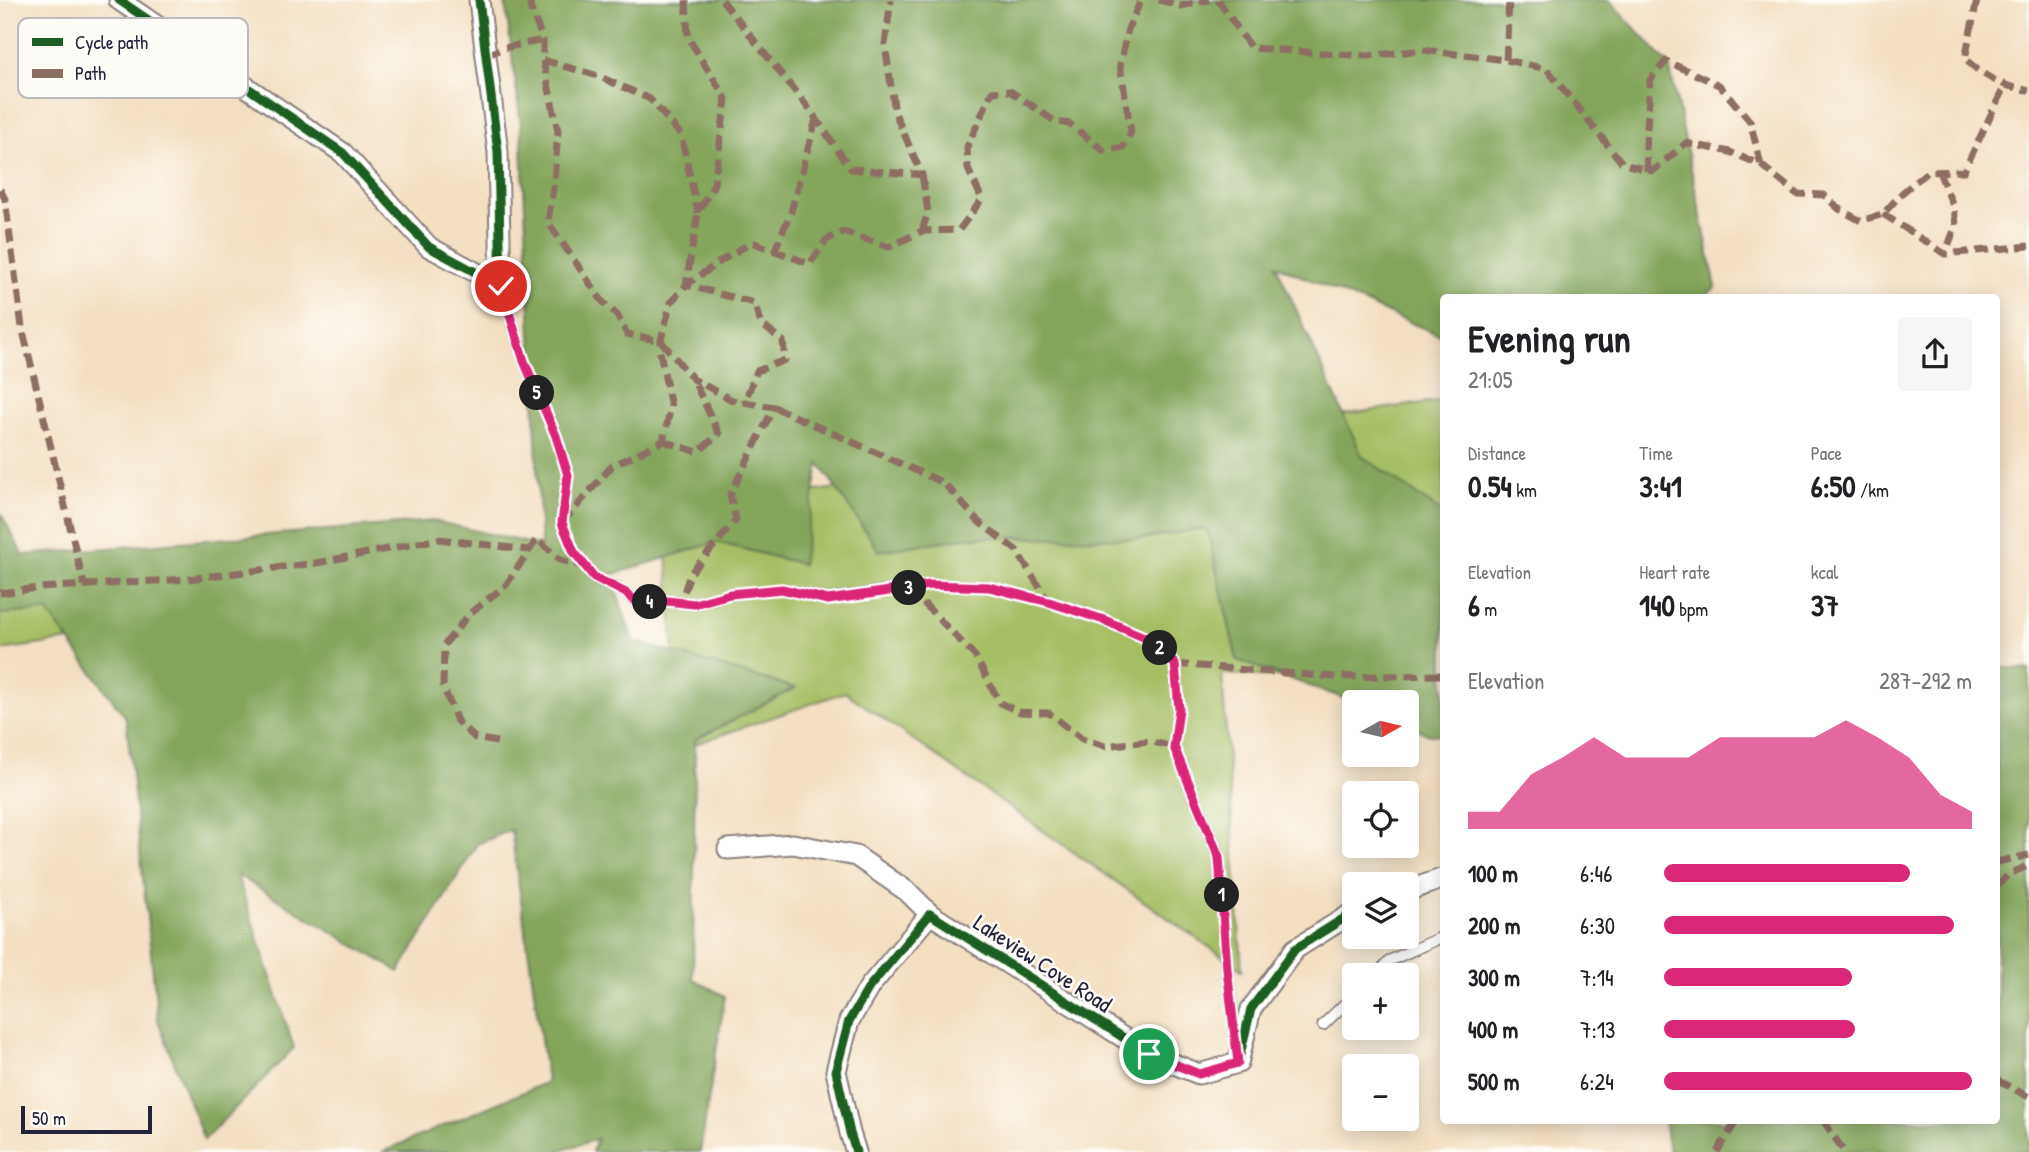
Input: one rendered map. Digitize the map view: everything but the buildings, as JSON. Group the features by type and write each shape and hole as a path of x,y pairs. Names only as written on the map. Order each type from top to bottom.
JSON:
{"street":[{"path":"119,0 145,18"},
{"path":"248,88 343,153 429,247 501,286 498,152 479,0"},
{"name":"Lakeview Cove Road","path":"728,849 793,844 856,856 908,892 930,914 1149,1054 1199,1074 1238,1063"},
{"path":"1419,887 1440,879"},
{"path":"856,1152 836,1070 849,1021 870,986 930,914"},
{"path":"1238,1063 1251,1009 1295,949 1342,920"}],"lane":[{"path":"501,286 524,361 556,436 568,475 562,523 574,552 594,577 626,593 639,604 658,600 694,604 730,594 782,589 828,600 930,585 989,587 1049,602 1104,620 1153,641 1175,664 1179,709 1174,747 1219,857 1227,969 1238,1063"},
{"path":"1388,963 1440,938"},
{"path":"1323,1025 1342,1007"}],"green space":[{"path":"505,0 1609,0 1669,65 1716,287 1707,294 1440,294 1440,335 1276,265 1362,456 1440,511 1440,734 1429,735 1419,730 1419,690 1342,690 1342,698 1237,660 1207,528 1143,539 969,537 879,551 819,463 802,564 716,542 611,575 633,641 795,688 695,740 693,979 725,996 700,1152 592,1152 597,1139 555,1152 382,1152 547,1082 511,830 477,844 399,972 237,875 294,1048 204,1140 158,1020 126,718 47,611 0,614 0,512 23,555 434,521 541,546 521,125"},
{"path":"1440,401 1440,677 1377,682 1222,674 1242,970 845,692 681,749 664,513"},
{"path":"131,588 134,631 0,650 0,607"},
{"path":"2000,667 2029,670 2029,1152 1669,1152 1665,1124 2000,1124"}],"marked path":[{"path":"531,0 530,7 543,40 543,60 558,131 548,222 602,301 617,315 627,334 661,341 693,379 732,400 774,407 730,495 736,520 690,574 681,602"},
{"path":"686,0 688,37 726,99 714,184 698,213 686,285 754,303 761,324 783,341 785,360 757,371 744,403"},
{"path":"722,0 810,110 851,169 922,175 895,113 885,44 891,0"},
{"path":"562,523 612,466 663,441 671,407 659,347 671,302 686,285 724,259 752,242 810,264 826,240 843,232 889,247 922,231 959,230 982,199 968,169 967,147 992,92 1010,91 1056,122 1070,124 1104,151 1123,147 1131,132 1120,65 1128,29 1141,0"},
{"path":"1159,0 1181,6 1209,0"},
{"path":"1218,0 1251,48 1368,56 1423,50 1506,60 1547,69 1623,164 1653,171 1686,143 1730,152 1761,165 1797,194 1824,195 1839,209 1861,221 1883,214 1927,172 1964,171 2005,85"},
{"path":"1506,60 1509,0"},
{"path":"1977,0 1965,59 1994,80 2029,90"},
{"path":"486,56 503,48 543,40"},
{"path":"543,60 598,76 650,99 681,135 698,213"},
{"path":"1647,171 1650,80 1666,61 1719,85 1750,121 1761,165"},
{"path":"774,252 791,212 816,119"},
{"path":"1939,172 1954,208 1956,225 1945,254"},
{"path":"922,175 928,212 922,231"},
{"path":"0,189 5,199 22,327 84,585"},
{"path":"1883,214 1945,254 2029,246"},
{"path":"663,441 698,452 719,434 693,379"},
{"path":"774,407 944,483 979,522 1016,550 1049,602"},
{"path":"0,593 188,579 316,563 439,539 529,550"},
{"path":"497,742 475,738 457,721 443,686 444,645 469,614 506,585 537,539 561,560 585,567"},
{"path":"909,588 975,656 1000,703 1020,712 1049,713 1082,739 1105,746 1149,741 1174,747"},
{"path":"1175,664 1334,677 1440,675"},
{"path":"2000,861 2029,855"},
{"path":"2000,883 2008,875 2029,865"},
{"path":"2000,1082 2029,1097"},
{"path":"1717,1152 1734,1124"},
{"path":"1826,1124 1847,1152"}],"cycle path":[{"path":"119,0 145,18"},
{"path":"248,88 343,153 429,247 501,286 498,152 479,0"},
{"path":"856,1152 836,1071 849,1021 870,986 930,914 1149,1054 1199,1074 1238,1063 1251,1009 1295,949 1342,920"}],"route":[{"path":"501,286 524,361 556,436 568,475 562,523 574,552 594,577 626,593 639,604 658,600 694,604 730,594 782,589 828,600 930,585 989,587 1049,602 1104,620 1153,641 1175,664 1179,709 1174,747 1219,857 1227,969 1238,1063 1199,1074 1149,1054"}]}
